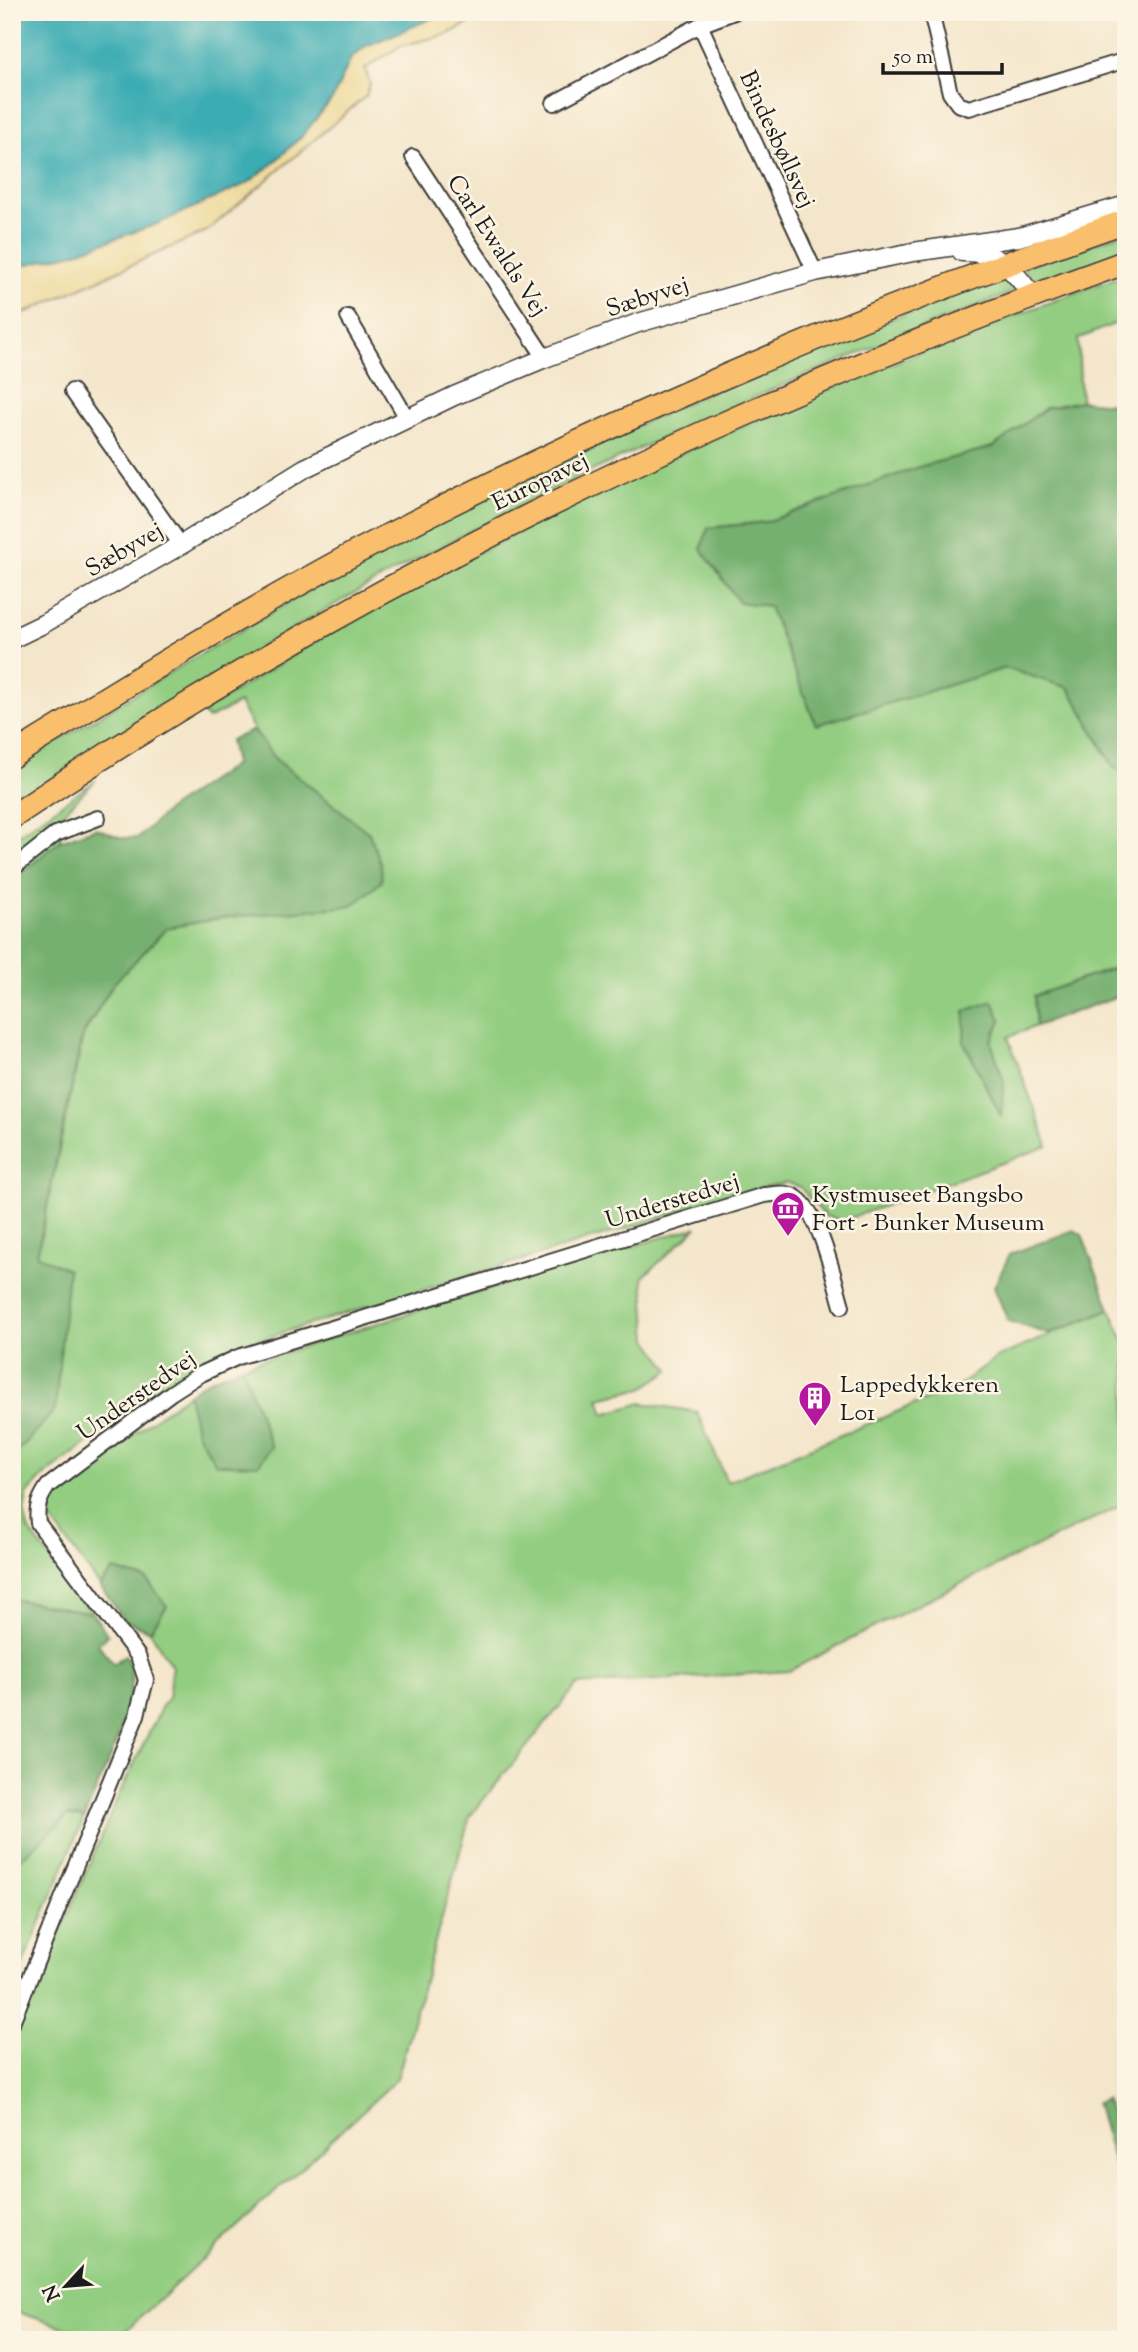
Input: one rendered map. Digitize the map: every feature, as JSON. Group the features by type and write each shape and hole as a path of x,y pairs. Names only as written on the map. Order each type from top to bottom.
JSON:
{"main road":[{"name":"Europavej","path":"12,756 167,661 354,554 548,455 694,388 834,329 1126,221"},
{"name":"Europavej","path":"12,817 190,701 373,596 551,504 714,427 853,367 1126,262"}],"street":[{"path":"554,103 700,25 734,12"},
{"path":"931,12 950,93 958,104 969,108 1126,60"},
{"name":"Bindesbøllsvej","path":"700,25 815,272"},
{"name":"Carl Ewalds Vej","path":"413,157 545,358"},
{"name":"Sæbyvej","path":"12,639 181,545 305,468 454,396 545,358 638,323 815,272 913,252 1018,237 1126,205"},
{"name":"Sæbyvej","path":"913,252 971,251 995,256 1013,270 1033,296"},
{"path":"348,317 407,418"},
{"path":"72,391 181,545"},
{"path":"12,869 56,834 98,818"},
{"name":"Understedvej","path":"12,2022 138,1715 146,1680 138,1657 38,1523 36,1509 39,1498 48,1486 171,1393 199,1375 238,1357 764,1195 785,1193 797,1198 808,1210 822,1238 842,1306"}],"green space":[{"path":"1126,232 1126,252 1036,282 1029,278 1023,267"},
{"path":"1126,274 1126,319 1078,339 1081,401 1046,408 993,447 919,467 766,522 708,528 769,606 816,725 1006,668 1069,688 1113,767 1126,774 1126,964 1034,996 1036,1026 1008,1037 1048,1146 843,1221 825,1216 800,1187 787,1182 760,1188 238,1346 199,1361 44,1476 27,1494 24,1511 28,1529 92,1613 12,1599 12,1458 55,1409 37,1255 83,1036 113,984 167,928 221,918 369,833 274,758 239,703 208,719 202,712 356,617 590,496 676,455 819,393","holes":["1001,1020 991,1042 1004,1082 1000,1114 964,1042"]},
{"path":"1004,275 1016,291 852,356 691,425 453,540 237,662 12,805 12,769 353,565 472,503 726,384"},
{"path":"1081,401 1126,405 1126,774 1114,767 1069,688 1006,668 816,725 769,606 739,602 701,549 708,528 766,522 919,467 993,447 1046,408"},
{"path":"254,730 274,758 369,833 381,864 382,881 352,906 221,918 167,928 113,984 82,1036 37,1255 68,1270 55,1410 12,1458 12,881 60,841 96,828 122,838 138,838 169,809 235,764 230,740"},
{"path":"96,780 62,814 60,841 12,881 12,839"},
{"path":"1126,964 1126,993 1036,1026 1034,996"},
{"path":"993,1001 1001,1020 991,1042 1004,1082 1001,1116 964,1042 965,1011"},
{"path":"697,1227 643,1277 648,1339 670,1370 643,1388 599,1398 604,1414 642,1403 697,1412 727,1482 957,1387 996,1358 1110,1309 1126,1345 1126,1503 789,1671 577,1685 470,1816 397,2079 116,2340 102,2340 12,2310 12,2044 118,1797 168,1698 172,1667 150,1631 166,1606 145,1579 114,1570 100,1586 49,1517 48,1503 57,1491 188,1394 197,1433 271,1447 242,1366"},
{"path":"1074,1230 1082,1235 1110,1309 1048,1334 1008,1321 994,1287 1010,1254"},
{"path":"242,1366 271,1447 258,1465 216,1464 197,1433 188,1394 205,1382"},
{"path":"113,1570 146,1579 167,1606 150,1631 124,1620 100,1586"},
{"path":"12,1599 92,1613 108,1635 98,1644 114,1664 125,1655 131,1670 131,1689 119,1735 84,1818 68,1816 12,1866"},
{"path":"68,1815 84,1818 15,1983 12,1979 12,1918 18,1909 12,1884 12,1866"},
{"path":"1106,2099 1126,2162 1126,2204 1096,2103"}],"sand":[{"path":"447,12 490,12 448,34 400,46 365,69 370,84 366,96 207,231 18,316 12,316 12,268 74,253 157,224 248,183 301,137 333,98 351,58 366,46"}],"water":[{"path":"12,12 447,12 366,46 351,58 333,98 301,137 248,183 157,224 74,253 12,268"}],"place":[{"name":"Kystmuseet Bangsbo Fort - Bunker Museum","path":"788,1238"},
{"name":"Lappedykkeren L01","path":"815,1428"}]}
